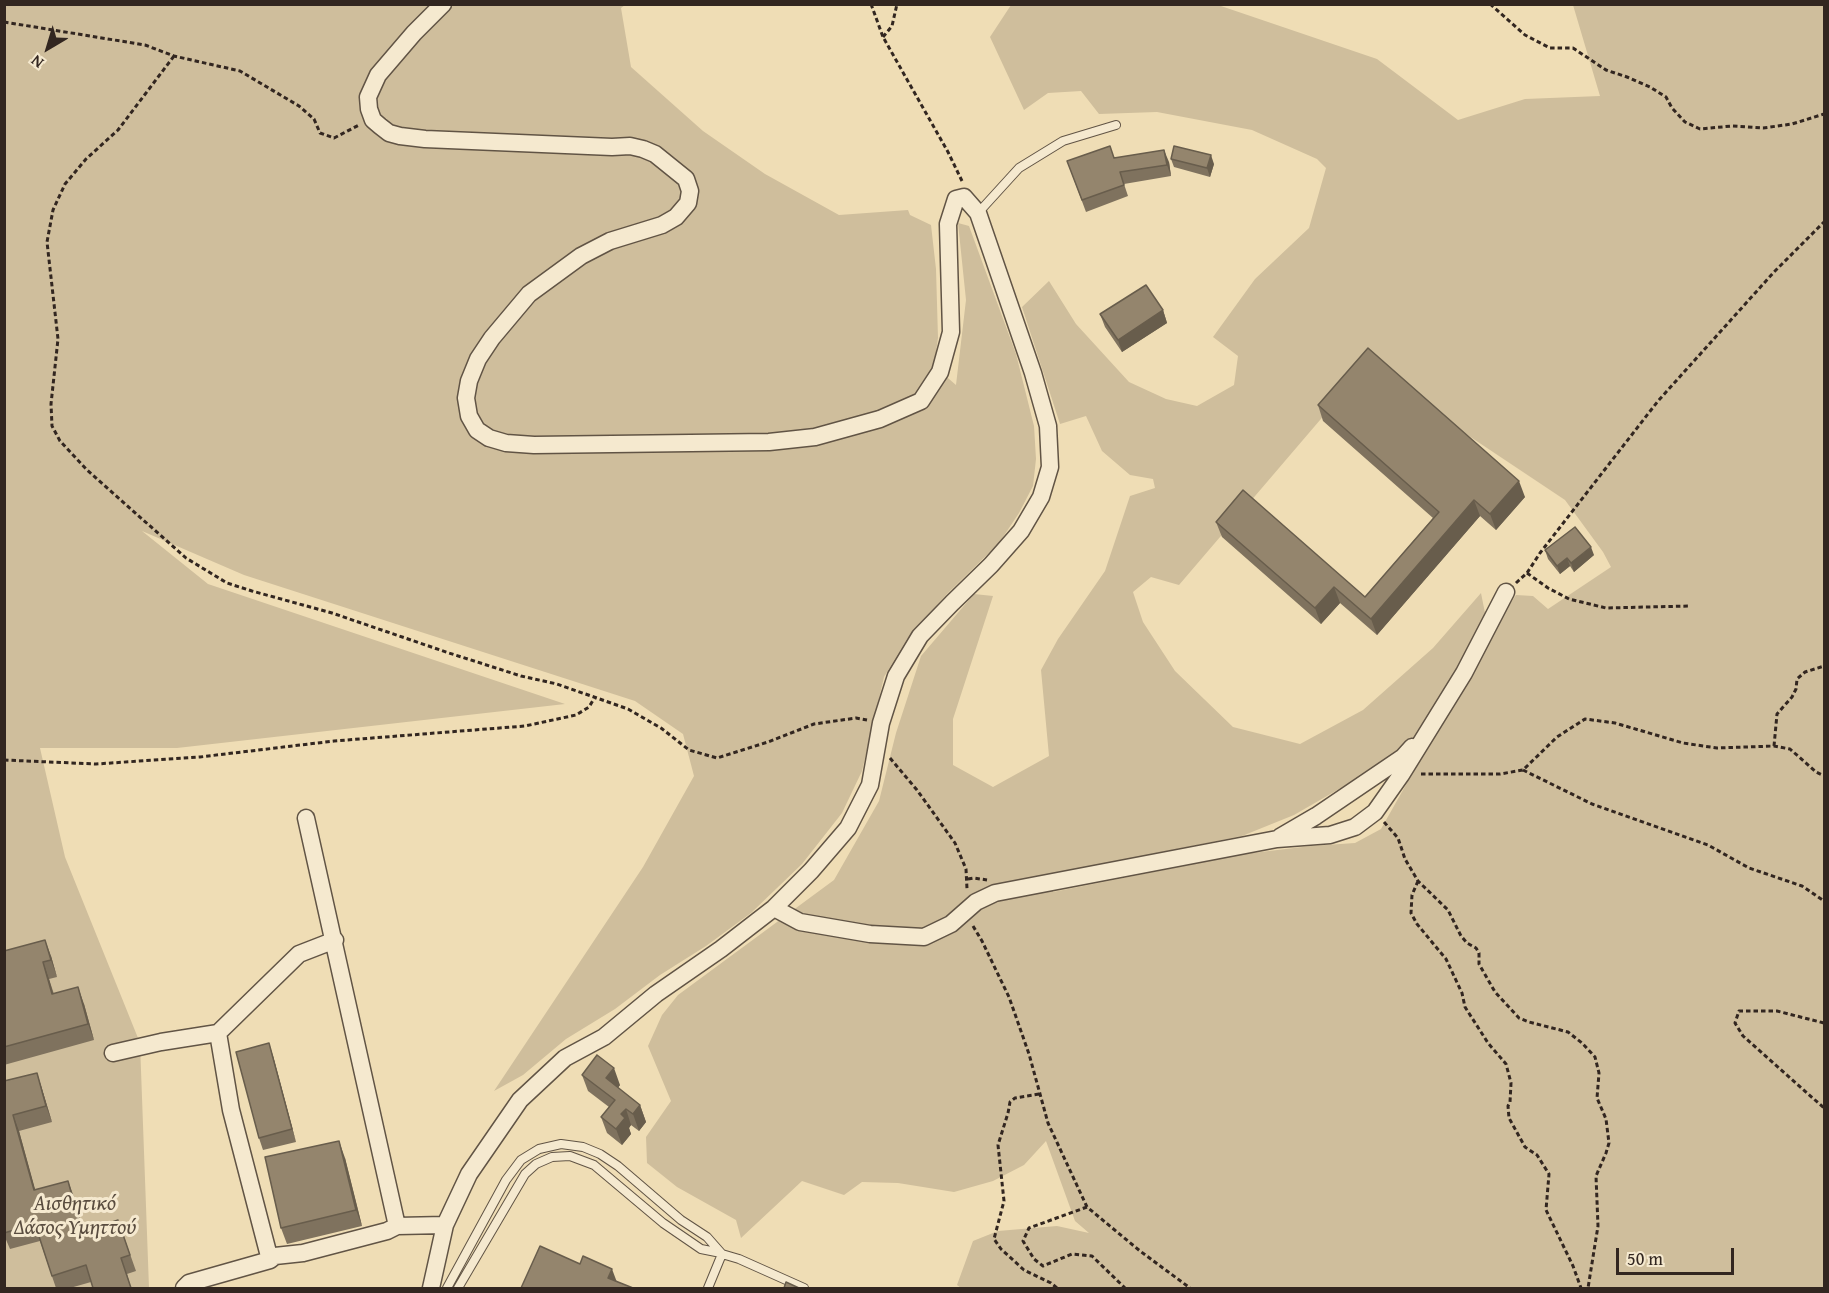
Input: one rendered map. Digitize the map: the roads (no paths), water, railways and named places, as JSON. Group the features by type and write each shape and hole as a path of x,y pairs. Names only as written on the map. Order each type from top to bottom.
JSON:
{"street":[{"path":"431,1288 445,1225 470,1174 520,1100 565,1058 604,1037 656,994 721,949 774,908 811,871 848,828 870,785 881,723 896,676 920,636 991,565 1021,531 1041,497 1050,467 1048,426 1033,373 978,213 964,197 956,199 948,224 951,332 940,372 921,400 880,419 815,437 769,441 534,446 489,438 477,430 469,416 466,398 469,381 478,359 492,338 530,294 581,256 610,242 662,225 676,217 688,203 690,190 687,179 655,154 630,146 425,139 389,133 373,120 368,97 378,75 414,33 443,4"},
{"path":"774,908 800,922 870,934 924,937 951,924 976,902 995,893 1277,839 1330,835 1355,827 1375,812 1401,775 1464,673 1506,592"},
{"path":"1277,839 1316,816 1403,757 1426,733"},
{"path":"306,818 397,1226"},
{"path":"113,1053 161,1042 218,1033 299,954 335,940"},
{"path":"218,1033 231,1110 270,1260"},
{"path":"184,1288 189,1283 270,1260 274,1256 303,1253 387,1231 397,1226 445,1225"}],"lane":[{"path":"978,213 1019,168 1063,141 1116,125"},
{"path":"447,1288 506,1180 521,1160 539,1149 561,1144 583,1147 600,1154 618,1166 681,1220 707,1237 722,1254"},
{"path":"594,1165 600,1154"},
{"path":"458,1288 525,1174 537,1164 552,1157 570,1156 594,1165 663,1223 701,1249 739,1259 804,1288"},
{"path":"708,1288 722,1254"}],"park label":[{"name":"Αισθητικό Δάσος Υμηττού","path":"75,1217"}]}
